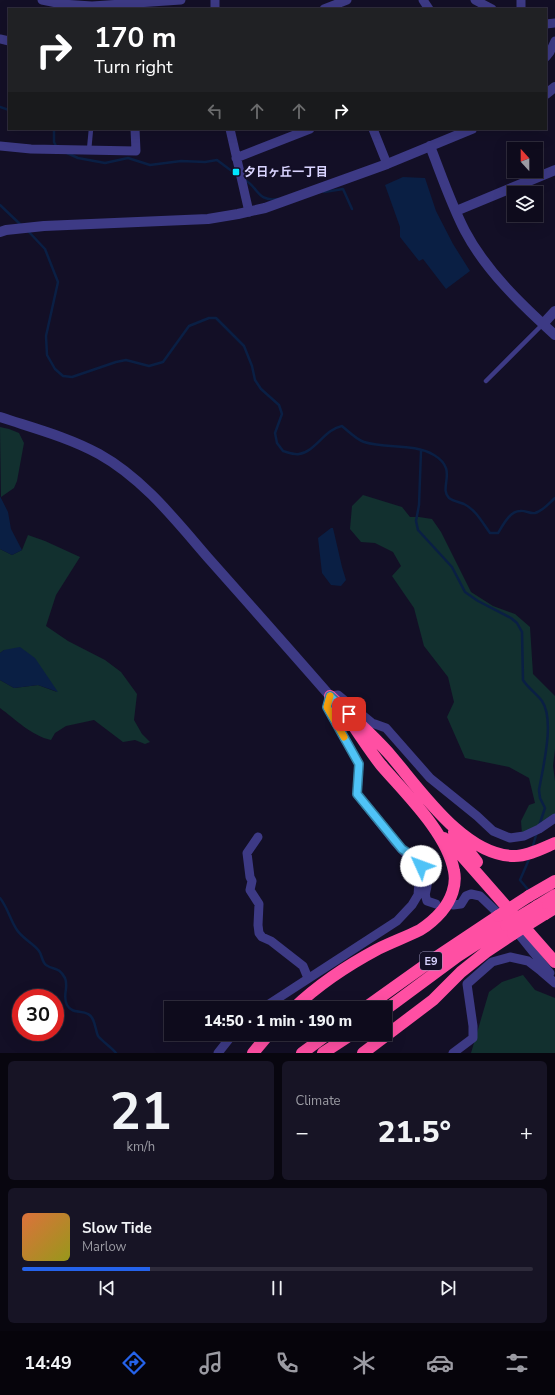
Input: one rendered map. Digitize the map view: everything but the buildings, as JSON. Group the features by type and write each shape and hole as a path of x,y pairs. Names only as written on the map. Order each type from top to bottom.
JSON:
{"highway":[{"path":"334,699 390,755 446,822 470,854 555,950"},
{"path":"334,699 380,763 437,831 461,855 555,962"},
{"path":"446,822 483,848 500,854 515,856 538,851 555,843"},
{"path":"301,1001 344,969 379,949 421,930 447,905 454,888 454,872 448,853 437,831"},
{"name":"E9","path":"541,906 555,881"},
{"name":"E9","path":"375,1001 438,956 505,925 541,906 555,895"},
{"path":"363,1053 433,1000 461,972 486,952 505,925 541,906"},
{"name":"E9","path":"392,1005 458,956 505,925"},
{"path":"253,1053 263,1041"},
{"path":"302,1053 318,1041"},
{"path":"323,1053 341,1041"}],"street":[{"path":"44,0 62,4 131,6 180,0"},
{"path":"327,8 347,0"},
{"path":"475,0 490,8"},
{"path":"547,55 555,41"},
{"path":"547,93 555,86"},
{"path":"0,146 31,149 136,151 135,130"},
{"path":"230,130 249,212"},
{"path":"236,158 307,130"},
{"path":"373,130 387,164"},
{"path":"0,232 44,226 208,219 249,212 265,208 387,164 470,130"},
{"path":"430,146 465,232 484,261 505,285 555,335"},
{"path":"456,211 555,170"},
{"path":"543,324 555,311"},
{"path":"0,417 67,439 83,446 100,454 138,481 168,511 334,699"},
{"path":"274,1001 397,921 412,905 418,895 419,882 414,863 357,794 359,764 327,707 338,694 372,723 386,728 430,778 493,831 510,838 524,836 539,829 555,818"},
{"path":"258,837 247,852 250,877 252,881 250,890 259,904 259,933 262,937 271,941 303,966 308,978"},
{"path":"402,849 416,858 426,874 428,885 425,895 427,901 436,904"},
{"path":"453,905 461,904 466,896 471,894 480,896 521,937 550,972 554,983"},
{"path":"453,1053 473,1038 473,1026 467,984 492,962 510,957 528,961 554,983"},
{"path":"218,1053 227,1041"}],"lane":[{"path":"89,150 91,130"},
{"path":"486,381 543,324"}],"green space":[{"path":"0,427 19,433 24,443 17,481 14,488 1,497"},
{"path":"363,495 402,507 410,517 432,519 441,532 471,592 493,606 515,614 530,627 533,674 555,696 555,749 553,766 555,781 555,817 522,834 521,821 529,805 535,803 529,778 509,767 465,758 447,717 454,702 448,677 424,646 414,608 392,576 401,566 393,552 375,543 361,542 350,529 352,506"},
{"path":"28,535 80,557 56,595 46,626 68,641 105,660 121,672 137,694 134,720 142,734 150,742 145,744 135,740 123,742 94,720 66,726 55,733 51,740 30,731 0,708 0,680 14,688 38,685 57,692 4,650 0,653 0,549 12,555 22,550"},
{"path":"523,975 535,990 555,998 555,1053 471,1053 489,992 502,982"}],"water":[{"path":"403,177 425,178 436,211 453,244 470,271 446,289 423,259 419,261 400,237 400,227 385,185"},
{"path":"0,496 8,512 11,529 22,550 12,555 0,549"},
{"path":"333,528 346,580 341,586 331,585 322,573 318,538"},
{"path":"20,647 35,658 58,692 38,685 14,688 0,680 0,653 4,650"}],"waterway":[{"path":"0,107 8,110"},
{"path":"54,130 54,142 56,146"},
{"path":"67,153 78,158 105,163 128,158 150,165 181,161 205,162 217,160 237,175"},
{"path":"245,180 250,183 262,196 271,199 278,199"},
{"path":"324,192 343,189 352,209"},
{"path":"0,205 21,225"},
{"path":"28,231 45,249 58,282 46,336 47,355 55,369 63,376 72,377 126,360 149,366 163,362 189,326 209,318 216,318 244,346 252,366 255,380 261,389 279,405 282,414 275,433 277,443 283,451 295,454 305,452 330,431 342,426 364,442 409,447 426,451 434,455 445,466 447,472 446,494 449,498 464,504 472,510 490,533 498,533 513,513 522,511 533,513 538,512 555,498"},
{"path":"421,451 419,505 416,521 418,530 452,567 465,592 478,601 511,618 517,623 522,632 523,680 542,701 546,709 548,720 547,744 539,790 540,798 545,808 539,826"},
{"path":"532,849 537,832"},
{"path":"530,857 520,880 530,892"},
{"path":"0,898 19,933 39,951 46,965 63,974 66,981 65,998 69,1008 90,1016 93,1020 98,1036 116,1053"}],"slow traffic":[{"path":"330,696 327,707 344,737"}],"place":[{"name":"夕日ヶ丘一丁目","path":"236,172"}],"route":[{"path":"349,714 330,696 327,707 359,764 357,794 395,842 402,849 416,858 421,866"}]}
